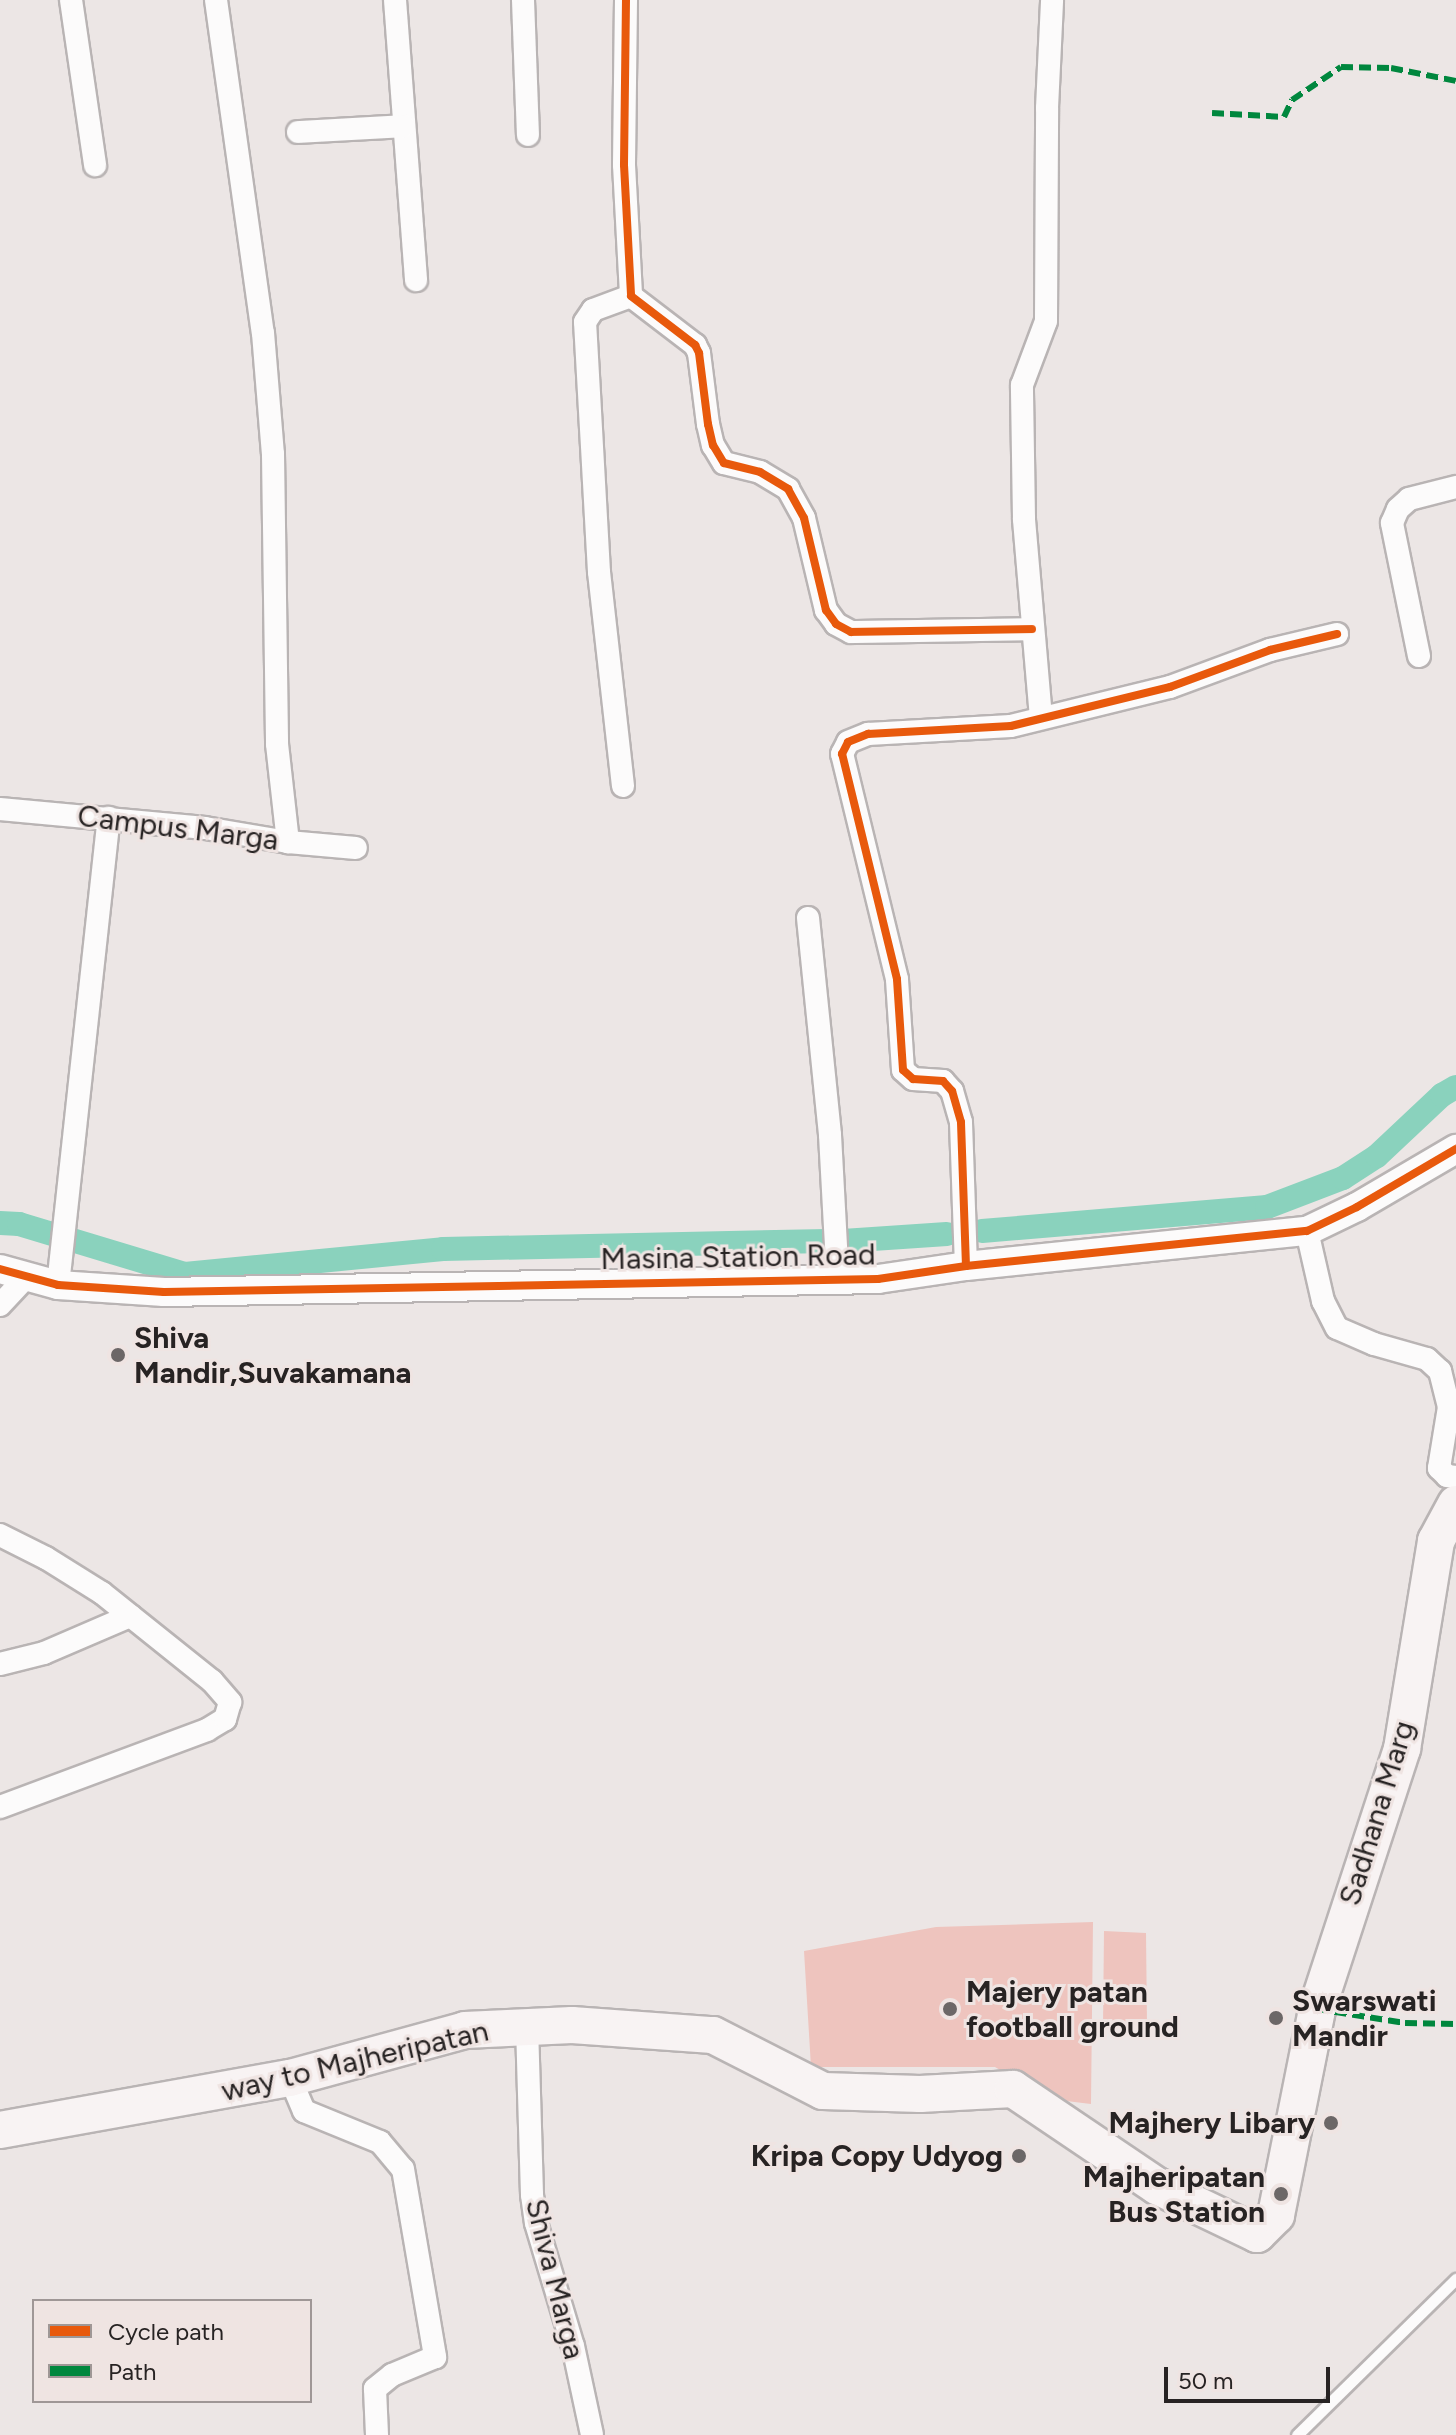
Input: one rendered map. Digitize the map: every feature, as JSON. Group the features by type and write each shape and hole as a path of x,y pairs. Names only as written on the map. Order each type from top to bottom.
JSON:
{"main road":[{"name":"Sadhana Marg","path":"1296,2123 1317,2009 1402,1749 1436,1541 1456,1504"},
{"name":"way to Majheripatan","path":"0,2130 290,2078 465,2030 572,2025 713,2035 823,2091 920,2094 1013,2089 1157,2186 1257,2234 1276,2215 1296,2123"}],"street":[{"path":"71,0 95,165"},
{"path":"216,0 263,333 273,454 277,744 288,842"},
{"path":"395,0 416,280"},
{"path":"523,0 528,135"},
{"path":"626,0 624,165 631,296 695,345 710,435 724,463 760,472 788,489 804,518 826,610 836,624 851,632 1032,629"},
{"path":"1041,718 1023,506 1022,385 1046,321 1047,108 1052,0"},
{"path":"298,132 404,126"},
{"path":"623,786 599,572 585,322 593,310 631,296"},
{"path":"1419,656 1392,523 1398,509 1409,499 1456,487"},
{"path":"966,1266 961,1122 947,1084 913,1079 903,1070 897,979 842,754 848,742 868,734 1011,726 1170,687 1270,650 1337,634"},
{"name":"Campus Marga","path":"0,809 205,828 288,842 356,848"},
{"path":"58,1285 109,818"},
{"path":"808,918 830,1135 838,1282"},
{"name":"Masina Station Road","path":"13,1273 58,1285 164,1292 838,1282 1307,1231 1357,1207 1456,1149"},
{"path":"1307,1231 1323,1301 1337,1328 1374,1344 1427,1359 1440,1371 1449,1407 1439,1468 1447,1476 1456,1477"},
{"path":"0,1305 13,1273"},
{"path":"0,1535 46,1558 130,1616 230,1702 225,1719 154,1752 0,1807"},
{"path":"0,1664 44,1653 130,1616"},
{"name":"Shiva Marga","path":"527,2026 536,2223 573,2346 592,2435"},
{"path":"290,2078 304,2111 380,2142 403,2169 435,2357 392,2375 375,2389 377,2435"}],"lane":[{"path":"1297,2435 1456,2279"}],"shaded area":[{"name":"Majery patan football ground","path":"1093,1922 1091,2104 1050,2099 995,2067 811,2067 804,1951 936,1927"},
{"path":"1104,1931 1146,1933 1147,2026 1103,2026"}],"waterway":[{"path":"982,1231 1267,1207 1343,1178 1377,1156 1442,1095 1456,1087"},
{"path":"0,1223 19,1224 185,1274 443,1249 828,1241"},
{"path":"843,1241 947,1234"}],"marked path":[{"path":"1212,113 1284,117 1292,100 1341,67 1391,68 1456,81"},
{"path":"1317,2009 1405,2023 1456,2024"}],"cycle path":[{"path":"626,0 624,165 631,296 695,345 699,353 713,445 724,463 760,472 788,489 804,518 826,610 836,624 851,632 1032,629"},
{"path":"966,1266 961,1122 952,1091 943,1081 913,1079 903,1070 897,979 842,754 848,742 868,734 1011,726 1170,687 1270,650 1337,634"},
{"path":"0,1269 58,1285 164,1292 878,1279 966,1266 1307,1231 1357,1207 1456,1149"}],"place":[{"name":"Shiva Mandir,Suvakamana","path":"118,1355"},
{"name":"Majery patan football ground","path":"950,2009"},
{"name":"Swarswati Mandir","path":"1276,2018"},
{"name":"Majhery Libary","path":"1331,2123"},
{"name":"Kripa Copy Udyog","path":"1019,2156"},
{"name":"Majheripatan Bus Station","path":"1281,2194"}]}
